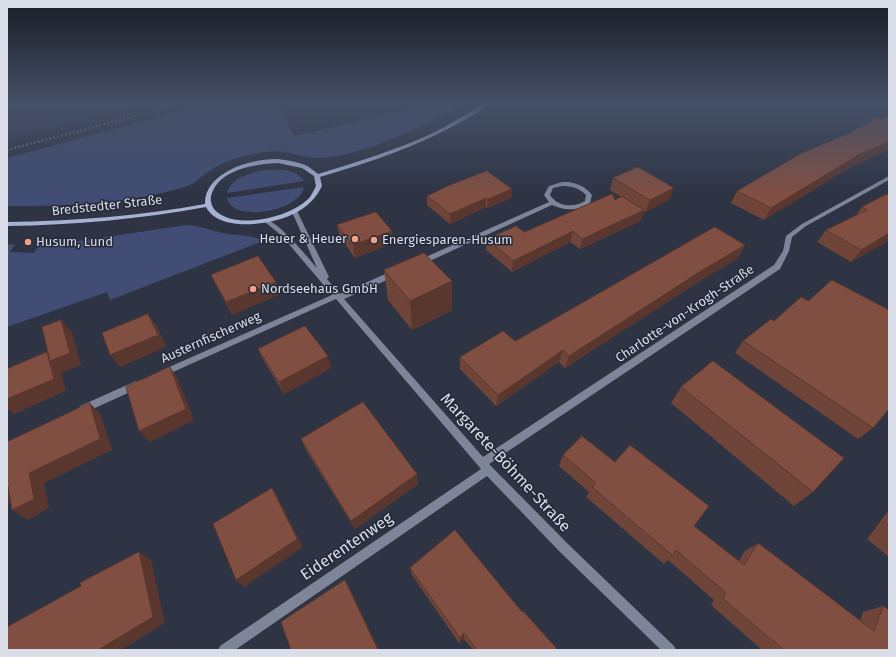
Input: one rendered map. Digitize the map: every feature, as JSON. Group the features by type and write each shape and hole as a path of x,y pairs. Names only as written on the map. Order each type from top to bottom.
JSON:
{"main road":[{"path":"317,176 376,158 432,135"},
{"path":"266,162 294,163 307,168 317,176 319,184 317,194 309,204 295,212 268,222 247,223 229,220 215,214 208,205 208,194 215,184 227,174 242,167 266,162"},
{"name":"Bredstedter Straße","path":"7,224 68,223 132,218 208,205"}],"street":[{"name":"Charlotte-von-Krogh-Straße","path":"485,466 777,267 786,251 789,236 804,225 889,178"},
{"path":"410,266 553,202 565,207 579,207 588,202 589,195 576,185 556,185 548,191 547,195 553,202"},
{"name":"Margarete-Böhme-Straße","path":"295,212 329,286"},
{"name":"Margarete-Böhme-Straße","path":"268,222 284,235 485,466 563,548 670,650"},
{"name":"Austernfischerweg","path":"72,414 403,269"},
{"name":"Eiderentenweg","path":"224,650 485,466"}],"shaded area":[{"path":"7,135 27,135 7,140"},
{"path":"94,135 293,135 294,136 300,135 403,135 369,148 335,156 318,158 273,151 240,157 224,163 188,186 144,197 98,203 7,206 7,158"},
{"path":"265,170 286,170 301,177 304,181 227,193 229,188 237,179 248,174"},
{"path":"304,187 300,195 291,202 279,208 266,211 241,211 232,206 227,198"},
{"path":"187,225 222,233 254,237 263,241 110,300 107,292 7,327 7,244 15,245 10,252 34,253 39,245 65,243"}],"building":[{"path":"846,135 889,135 889,142 860,154 771,208 737,191 800,154"},
{"path":"638,167 674,188 650,200 613,178"},
{"path":"487,171 512,189 488,199 486,198 450,214 427,196 450,185"},
{"path":"612,194 615,200 622,196 644,210 582,239 573,231 513,261 487,239 516,226 524,232"},
{"path":"887,194 889,195 889,233 861,250 826,230 867,210 862,207"},
{"path":"376,212 392,231 353,245 337,225"},
{"path":"715,227 745,245 701,271 569,356 563,350 498,395 460,357 503,331 515,341"},
{"path":"424,253 452,281 410,301 384,270"},
{"path":"258,256 276,282 226,302 211,275"},
{"path":"832,280 889,310 889,409 873,428 743,341 771,319 774,321 801,297 808,301"},
{"path":"148,314 158,335 110,355 102,333"},
{"path":"61,320 70,353 50,361 42,327"},
{"path":"305,326 328,356 279,382 258,349"},
{"path":"47,352 54,379 7,399 7,369"},
{"path":"713,361 844,458 813,492 681,387"},
{"path":"170,367 186,409 139,431 126,387"},
{"path":"363,402 417,474 351,521 301,439"},
{"path":"90,403 100,439 29,473 34,499 12,510 8,486 7,487 7,442"},
{"path":"582,436 615,462 630,445 709,506 694,526 744,565 758,543 874,631 883,606 889,610 889,650 784,650 723,599 726,593 676,550 673,556 592,487 596,483 563,455"},
{"path":"272,488 297,539 236,580 213,524"},
{"path":"455,530 522,612 523,611 558,650 477,650 464,633 460,638 410,568"},
{"path":"139,552 153,617 98,650 7,650 7,627 81,586 80,583"},
{"path":"345,580 378,650 291,650 281,622"}],"railway":[{"path":"7,150 65,135"}],"place":[{"name":"Heuer & Heuer","path":"355,239"},
{"name":"Energiesparen-Husum","path":"374,240"},
{"name":"Husum, Lund","path":"28,242"},
{"name":"Nordseehaus GmbH","path":"253,289"}]}
